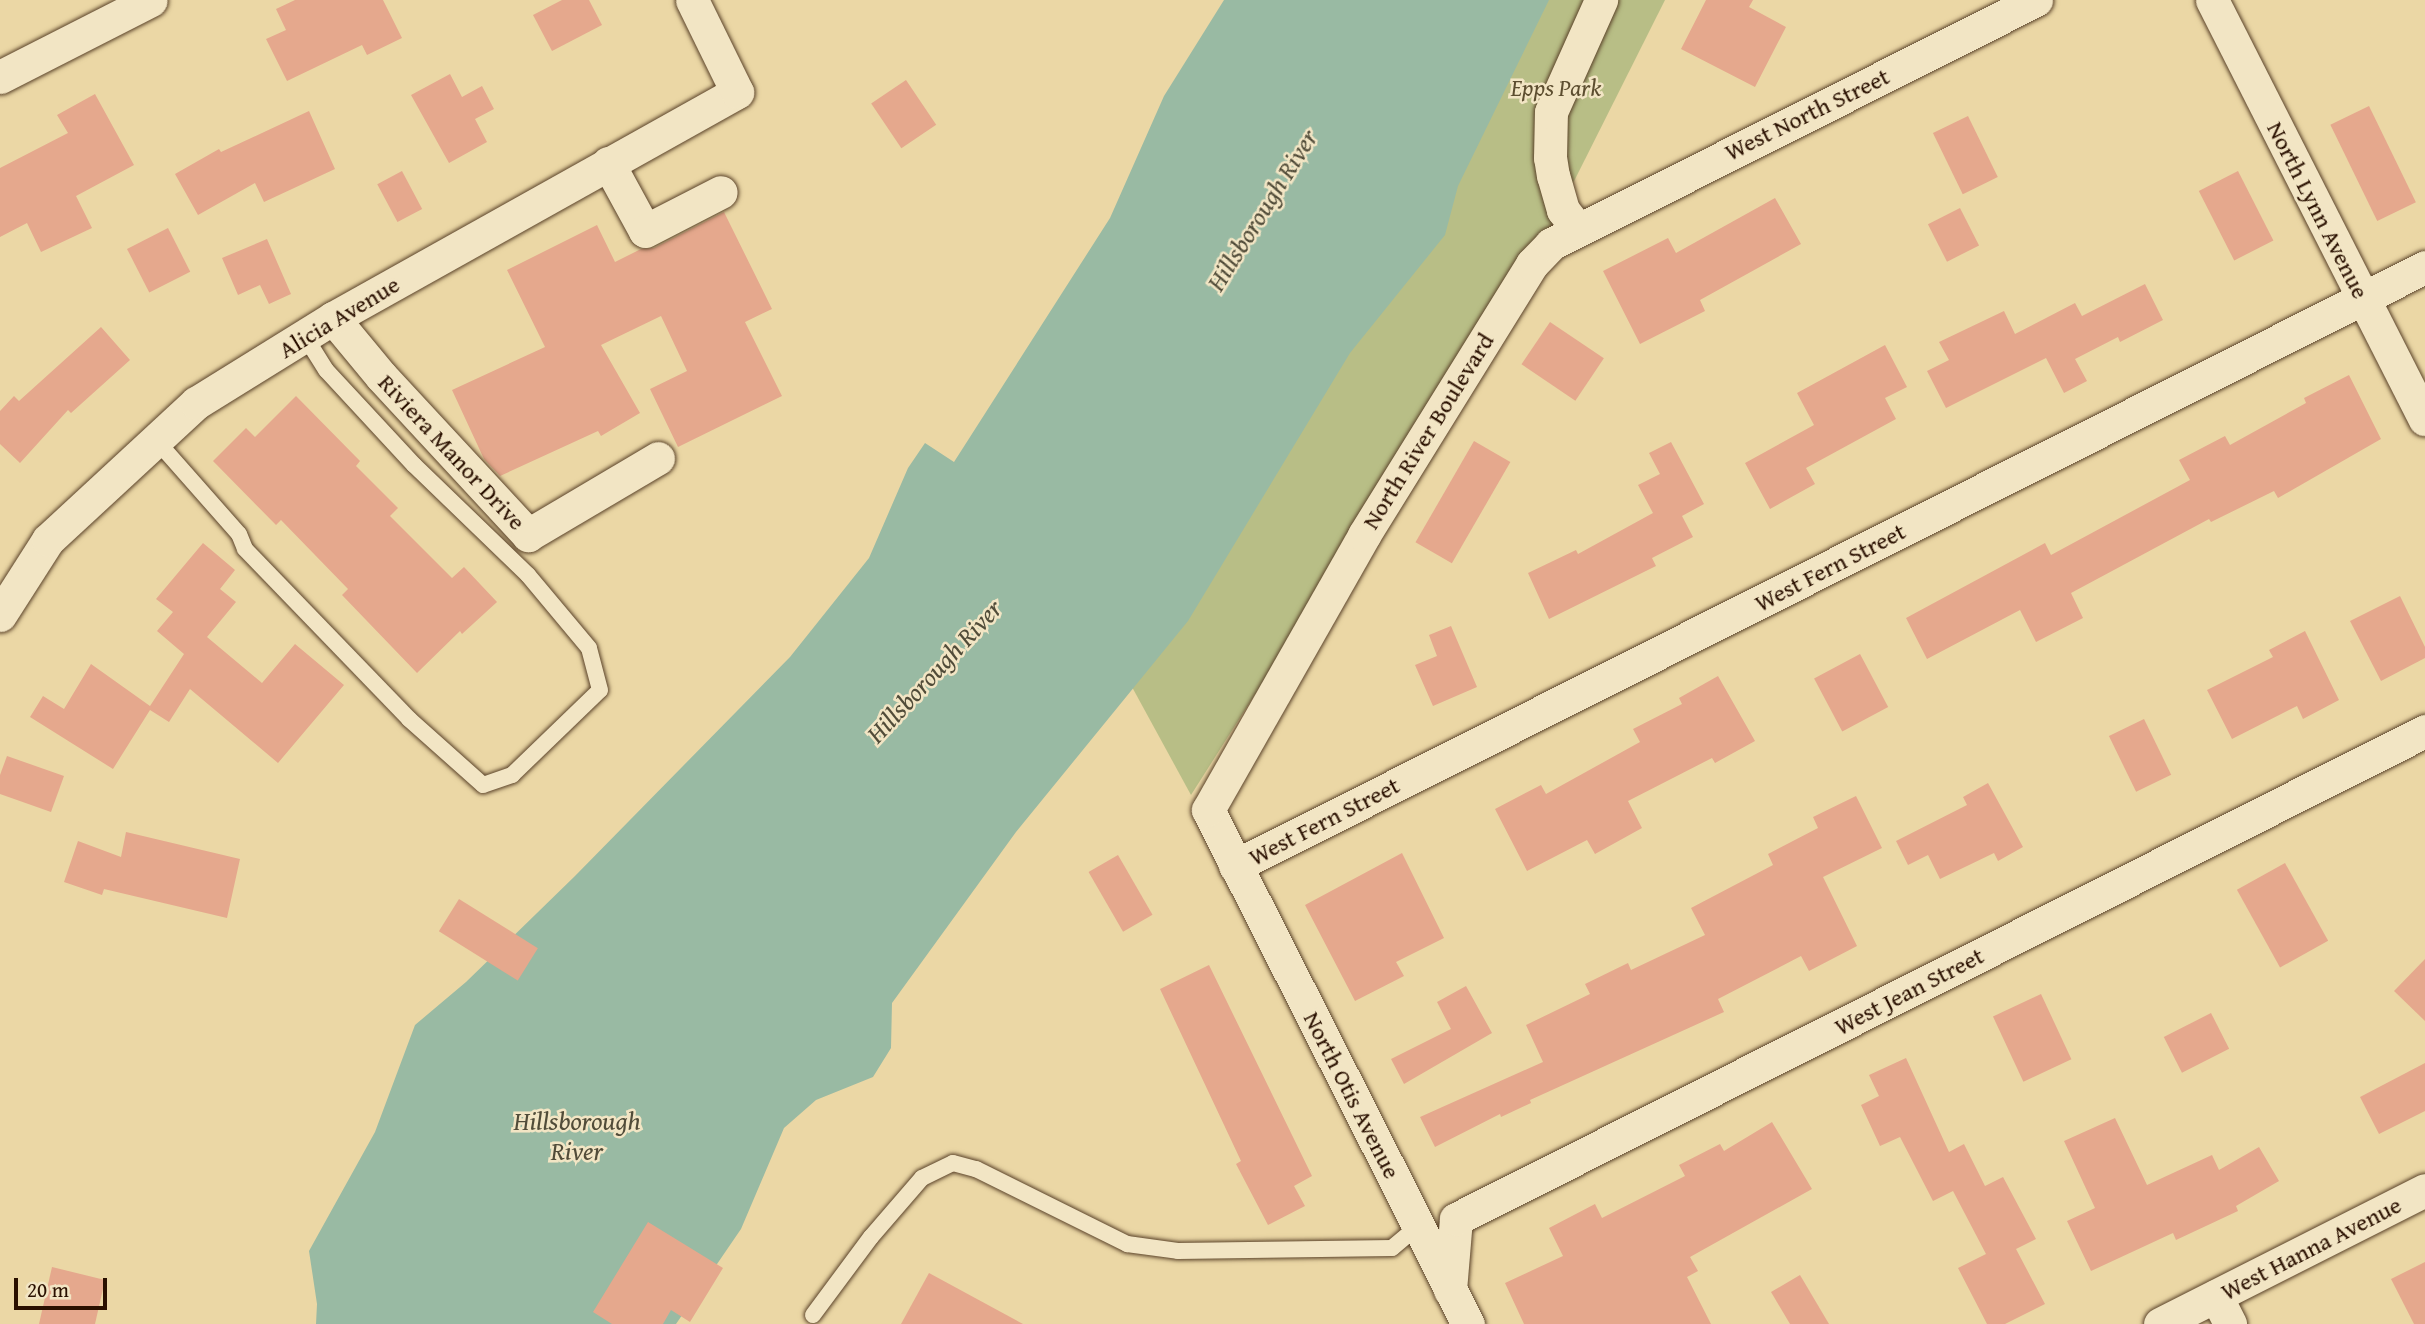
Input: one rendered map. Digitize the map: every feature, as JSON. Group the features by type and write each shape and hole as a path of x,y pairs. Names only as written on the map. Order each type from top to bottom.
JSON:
{"street":[{"path":"0,77 151,0"},
{"name":"Alicia Avenue","path":"0,615 48,540 196,403 333,318 737,92 692,0"},
{"path":"1577,228 1563,210 1553,176 1550,158 1551,112 1601,0"},
{"name":"West North Street","path":"1577,228 2036,0"},
{"name":"North Lynn Avenue","path":"2212,0 2425,419"},
{"path":"608,163 645,231 721,192"},
{"name":"North River Boulevard","path":"1235,866 1208,810 1364,535 1485,338 1532,264 1552,244 1577,228"},
{"name":"West Fern Street","path":"1235,866 2425,267"},
{"name":"Riviera Manor Drive","path":"333,318 382,376 528,535 658,458"},
{"name":"West Jean Street","path":"1450,1289 1456,1219 2425,731"},
{"name":"North Otis Avenue","path":"1235,866 1468,1324"},
{"name":"West Hanna Avenue","path":"2160,1324 2223,1310 2425,1190"},
{"path":"1449,1324 1450,1289"}],"lane":[{"path":"156,440 239,534 244,549 409,719 483,785 512,775 600,690 589,648 528,575 414,465 326,370 304,337"},
{"path":"813,1315 872,1237 922,1178 953,1163 976,1169 1078,1217 1111,1237 1139,1246 1178,1251 1392,1248 1418,1226"}],"green space":[{"name":"Epps Park","path":"1536,0 1665,0 1549,231 1191,795 1126,676"}],"water":[{"name":"Hillsborough River","path":"1224,0 1549,0 1458,186 1445,235 1350,353 1188,621 1016,832 892,1003 891,1048 873,1077 816,1100 784,1128 741,1229 676,1324 316,1324 317,1304 309,1251 375,1132 415,1025 466,982 575,876 790,657 869,558 908,468 925,443 954,462 1110,218 1164,96"}],"building":[{"path":"295,0 383,0 402,38 367,55 362,45 287,81 266,39 286,30 276,9"},
{"path":"562,0 589,0 602,25 552,51 533,15"},
{"path":"1706,0 1753,0 1749,7 1786,27 1755,87 1681,49"},
{"path":"450,74 462,97 482,86 494,109 475,119 487,142 449,163 411,95"},
{"path":"906,80 936,125 901,148 871,103"},
{"path":"95,94 134,165 76,196 92,228 41,252 27,223 0,237 0,168 68,133 57,115"},
{"path":"2369,106 2416,202 2377,221 2330,125"},
{"path":"309,111 335,169 264,202 255,183 198,215 175,174 219,149 221,152"},
{"path":"1968,116 1998,177 1963,194 1933,133"},
{"path":"402,171 422,209 397,222 377,184"},
{"path":"2238,171 2273,240 2234,260 2199,191"},
{"path":"1775,198 1801,244 1700,300 1705,311 1640,344 1603,271 1668,238 1676,253"},
{"path":"1960,208 1979,245 1947,262 1928,224"},
{"path":"724,212 772,309 745,322 782,396 678,447 650,389 687,371 661,316 601,345 640,413 601,436 598,431 500,476 484,459 452,390 545,347 507,270 597,225 615,262 641,249 654,248"},
{"path":"168,228 190,272 149,293 127,249"},
{"path":"267,239 291,294 269,304 260,285 238,295 222,258"},
{"path":"2145,284 2163,320 2120,342 2118,337 2075,359 2087,381 2064,393 2046,358 1946,408 1927,371 1949,360 1939,342 2004,311 2015,334 2075,303 2082,316"},
{"path":"1550,322 1604,358 1575,401 1521,364"},
{"path":"101,327 130,360 71,413 68,410 20,463 0,444 0,411 14,396 19,401"},
{"path":"1885,345 1907,387 1885,398 1896,419 1806,468 1815,484 1770,509 1745,463 1814,425 1797,393"},
{"path":"2349,375 2381,439 2278,498 2274,491 2211,522 2209,519 2071,593 2083,618 2036,642 2020,610 1927,659 1906,618 2045,543 2051,555 2190,480 2179,460 2225,436 2230,445 2306,403 2304,398"},
{"path":"296,396 360,461 356,466 398,508 390,516 452,578 464,567 497,602 462,634 460,631 417,673 342,595 348,589 281,520 276,525 213,461 246,428 255,437"},
{"path":"1474,441 1510,462 1452,563 1416,542"},
{"path":"1671,442 1704,504 1682,516 1693,537 1652,558 1656,566 1549,619 1528,573 1576,550 1578,554 1653,513 1638,485 1660,474 1649,453"},
{"path":"203,543 235,570 220,589 236,602 207,637 262,683 295,644 344,685 278,763 190,689 169,722 150,710 113,769 30,717 43,696 64,709 91,664 150,706 184,654 157,631 173,612 156,599"},
{"path":"2400,596 2425,647 2425,658 2381,681 2350,621"},
{"path":"1451,626 1477,687 1433,706 1415,665 1437,656 1429,635"},
{"path":"2305,631 2339,700 2303,719 2297,706 2232,739 2207,690 2273,657 2269,650"},
{"path":"1860,654 1888,707 1842,731 1814,678"},
{"path":"1718,676 1755,741 1715,763 1712,758 1628,801 1642,828 1595,854 1587,840 1527,871 1495,809 1541,785 1546,794 1640,742 1633,729 1682,704 1679,698"},
{"path":"2144,719 2171,775 2136,792 2109,736"},
{"path":"7,756 64,776 51,812 0,794 0,775"},
{"path":"1988,783 2023,847 1998,861 1994,853 1940,879 1928,855 1908,865 1896,841 1967,805 1963,797"},
{"path":"1856,796 1882,848 1823,877 1857,946 1809,971 1801,956 1718,999 1724,1012 1530,1100 1531,1103 1501,1117 1500,1114 1435,1147 1420,1117 1543,1062 1526,1025 1590,994 1585,984 1628,963 1631,970 1705,935 1691,908 1773,865 1768,854 1818,828 1813,817"},
{"path":"126,832 240,859 227,918 104,889 102,895 64,882 78,841 121,857"},
{"path":"1402,853 1444,938 1396,962 1404,976 1355,1001 1305,905"},
{"path":"1118,855 1152,915 1123,932 1089,872"},
{"path":"2285,863 2328,941 2280,968 2237,890"},
{"path":"459,899 538,948 518,981 439,931"},
{"path":"2425,959 2425,1021 2394,991"},
{"path":"1209,965 1312,1176 1294,1186 1305,1206 1268,1225 1236,1164 1241,1161 1160,989"},
{"path":"1466,986 1492,1033 1404,1084 1391,1059 1451,1029 1437,1002"},
{"path":"2041,994 2071,1059 2023,1082 1993,1016"},
{"path":"2211,1013 2229,1049 2182,1073 2164,1037"},
{"path":"1906,1058 1949,1152 1964,1144 1985,1186 2003,1177 2036,1239 2016,1249 2045,1304 2005,1324 1987,1324 1958,1268 1986,1254 1953,1191 1933,1201 1900,1137 1880,1146 1861,1105 1879,1096 1869,1075"},
{"path":"2425,1063 2425,1111 2379,1134 2360,1097"},
{"path":"2115,1118 2147,1185 2212,1155 2219,1170 2259,1147 2279,1181 2236,1206 2238,1211 2176,1240 2173,1233 2091,1271 2067,1221 2095,1208 2064,1141"},
{"path":"1772,1122 1812,1189 1690,1257 1698,1271 1687,1277 1711,1324 1524,1324 1505,1283 1563,1256 1549,1228 1595,1204 1602,1218 1685,1176 1679,1165 1720,1144 1724,1151"},
{"path":"648,1222 723,1268 690,1322 671,1310 663,1324 612,1324 593,1312"},
{"path":"2425,1262 2425,1324 2414,1324 2391,1279"},
{"path":"52,1267 105,1280 95,1324 39,1324"},
{"path":"929,1273 1023,1324 901,1324"},
{"path":"1800,1275 1829,1324 1790,1324 1771,1292"}]}
